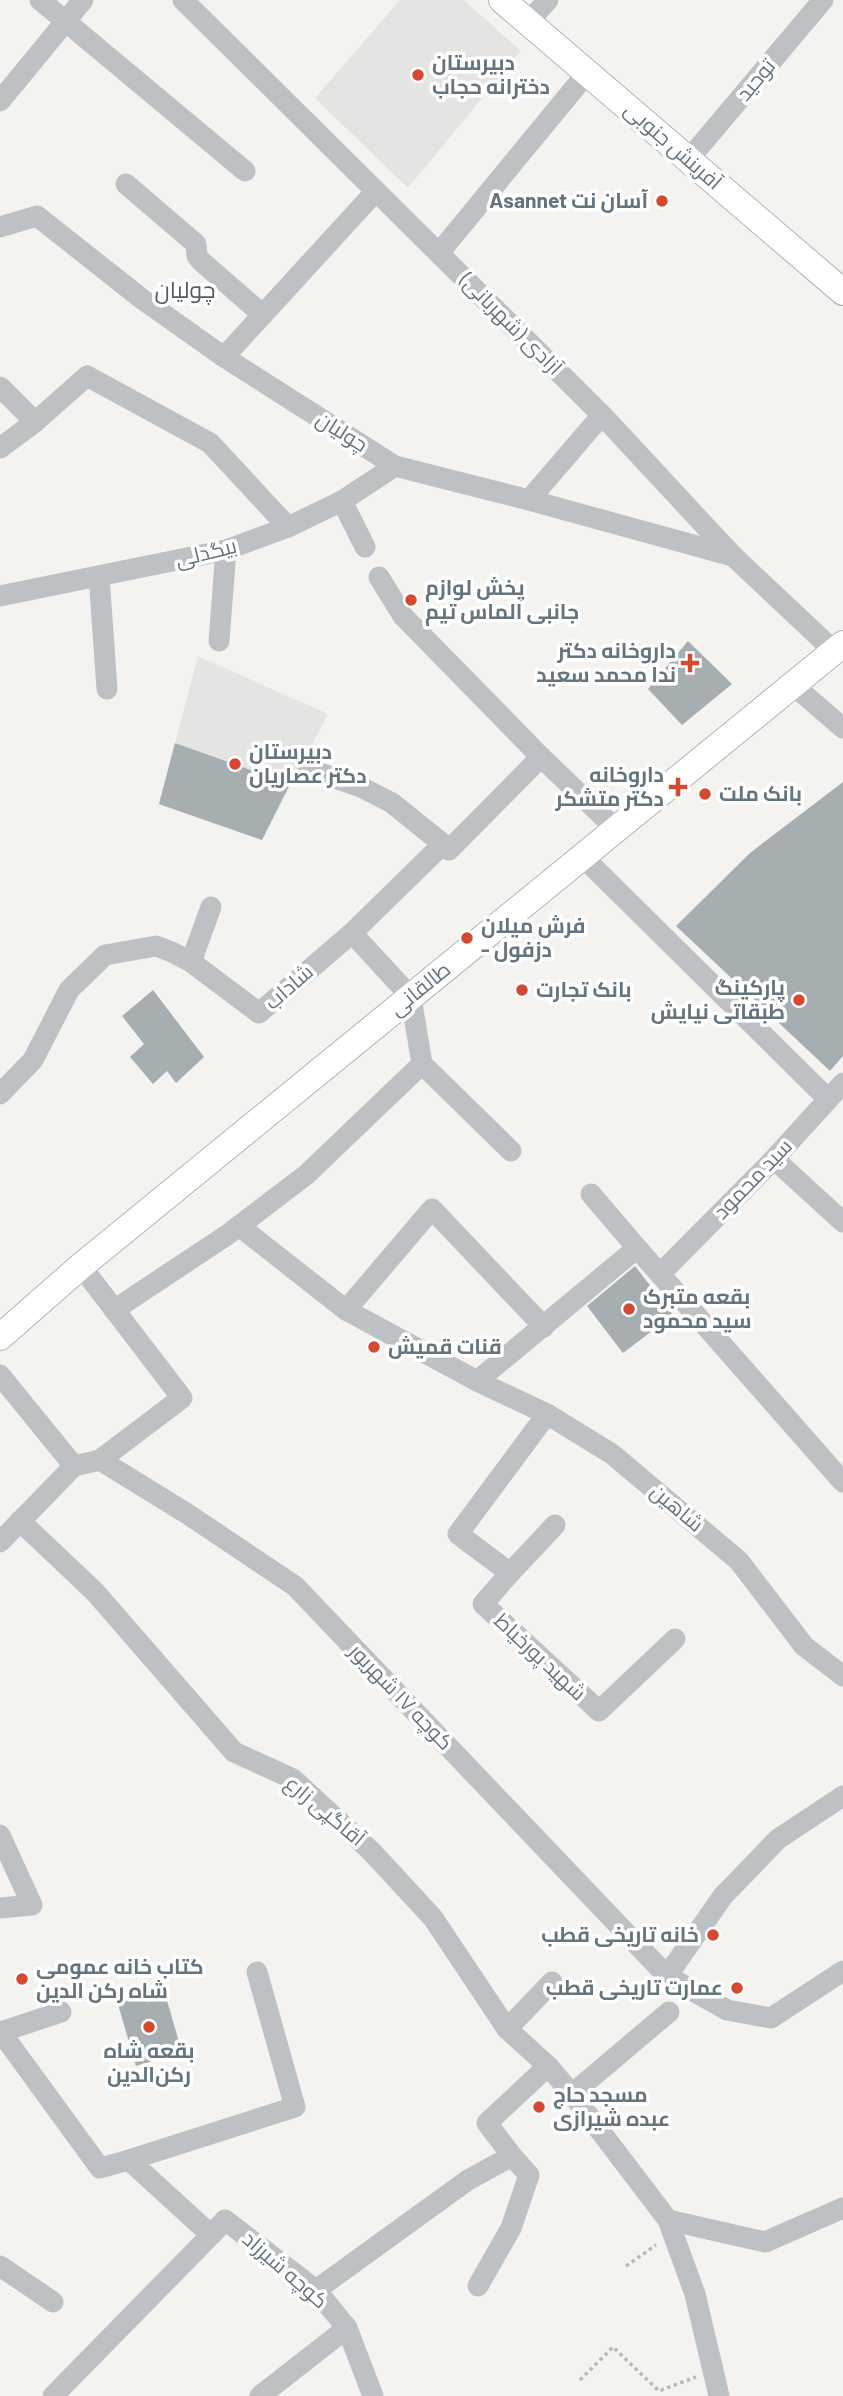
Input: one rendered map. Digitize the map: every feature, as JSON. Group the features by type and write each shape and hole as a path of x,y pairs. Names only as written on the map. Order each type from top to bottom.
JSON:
{"main road":[{"name":"آفرینش جنوبی","path":"502,0 843,292"},
{"name":"طالقانی","path":"0,1337 81,1266 839,648"}],"street":[{"path":"40,0 246,171"},
{"path":"0,101 83,0"},
{"name":"آزادی (شهربانی)","path":"183,0 603,415 733,556 839,648"},
{"path":"528,22 548,0"},
{"name":"توحید","path":"689,159 823,0"},
{"path":"439,253 587,73"},
{"path":"126,184 196,244 197,256 201,261 262,314"},
{"path":"224,357 376,191"},
{"name":"چولیان","path":"0,227 37,216 142,299 224,357 395,466 733,556"},
{"path":"0,448 35,422 87,376 210,443 288,527"},
{"path":"0,387 35,422"},
{"path":"529,500 603,415"},
{"name":"بیگدلی","path":"0,596 226,550 288,527 342,501 395,466"},
{"path":"342,501 365,547"},
{"path":"219,641 226,550"},
{"path":"99,576 107,689"},
{"path":"379,577 403,616 616,830"},
{"path":"793,685 843,728"},
{"name":"شاداب","path":"0,1094 33,1060 69,990 105,955 156,946 182,956 259,1013 352,933 443,844 449,850 541,757"},
{"path":"308,769 361,787 392,803 443,844"},
{"path":"583,857 828,1099"},
{"path":"191,962 211,908"},
{"path":"352,933 411,998 422,1064 511,1151"},
{"path":"114,1310 239,1226 306,1175 422,1064"},
{"name":"سید محمود","path":"660,1274 774,1159 843,1083"},
{"path":"774,1159 843,1222"},
{"path":"591,1194 843,1482"},
{"path":"346,1310 432,1209 544,1327"},
{"name":"شاهین","path":"239,1226 346,1310 478,1381 547,1414 612,1454 739,1561 804,1646 843,1676"},
{"path":"478,1381 637,1248"},
{"path":"0,1542 74,1466 100,1460 182,1398 81,1266"},
{"path":"0,1375 74,1466"},
{"path":"547,1414 458,1534 510,1573 555,1525"},
{"name":"کوچه ۱۷ شهریور","path":"100,1460 186,1513 295,1586 667,1976 727,2010 771,2018 843,1971"},
{"name":"آقاگپی زارع","path":"20,1521 95,1592 234,1752 293,1779 371,1851 433,1918 507,2029 548,2066 572,2094 670,2227 695,2294 719,2396"},
{"name":"شهید پورخیاط","path":"510,1573 483,1604 599,1711 675,1639"},
{"path":"667,1976 723,1896 778,1839 843,1796"},
{"path":"0,1835 32,1905 0,1908"},
{"path":"61,2012 1,2032 100,2168 295,2107 257,1972"},
{"path":"507,2029 552,1982"},
{"path":"572,2094 669,2012"},
{"path":"478,2286 510,2228 529,2175 487,2123 548,2066"},
{"path":"316,2290 468,2180 512,2156"},
{"name":"کوچه شیرزاد","path":"129,2160 211,2235 225,2220 316,2290 347,2328 373,2396"},
{"path":"670,2227 765,2242 843,2208"},
{"path":"64,2393 211,2235"},
{"path":"0,2266 53,2302"},
{"path":"260,2396 347,2328"}],"path":[{"path":"626,2266 670,2227"},
{"path":"580,2380 613,2347 659,2391 714,2370"}],"shaded area":[{"name":"دبیرستان دخترانه حجاب","path":"400,0 464,0 521,51 408,188 315,98"},
{"name":"دبیرستان دکتر عصاریان","path":"198,656 328,714 262,840 159,804"}],"building":[{"name":"داروخانه دکتر ندا محمد سعید","path":"688,641 732,684 682,725 648,689"},
{"path":"175,743 290,784 262,840 159,804"},
{"name":"پارکینگ طبقاتی نیایش","path":"843,782 843,1056 830,1071 676,926 750,853"},
{"path":"153,990 204,1057 176,1083 167,1071 153,1084 130,1057 144,1044 122,1016"},
{"name":"بقعه متبرک سید محمود","path":"635,1266 673,1315 623,1353 587,1306"},
{"name":"بقعه شاه رکن‌الدین","path":"163,1987 182,2052 136,2066 117,2001"}],"place":[{"name":"دبیرستان دخترانه حجاب","path":"418,75"},
{"name":"Asannet آسان نت","path":"662,201"},
{"name":"پخش لوازم جانبی الماس تیم","path":"411,600"},
{"name":"داروخانه دکتر ندا محمد سعید","path":"690,663"},
{"name":"دبیرستان دکتر عصاریان","path":"235,764"},
{"name":"داروخانه دکتر متشکر","path":"678,787"},
{"name":"بانک ملت","path":"705,794"},
{"name":"فرش میلان - دزفول","path":"467,938"},
{"name":"بانک تجارت","path":"522,990"},
{"name":"پارکینگ طبقاتی نیایش","path":"799,1000"},
{"name":"بقعه متبرک سید محمود","path":"629,1309"},
{"name":"قنات قمیش","path":"374,1347"},
{"name":"خانه تاریخی قطب","path":"713,1935"},
{"name":"کتاب خانه عمومی شاه رکن الدین","path":"22,1979"},
{"name":"عمارت تاریخی قطب","path":"737,1988"},
{"name":"بقعه شاه رکن‌الدین","path":"149,2027"},
{"name":"مسجد حاج عبده شیرازی","path":"539,2107"}],"district":[{"name":"چولیان","path":"185,290"}]}
